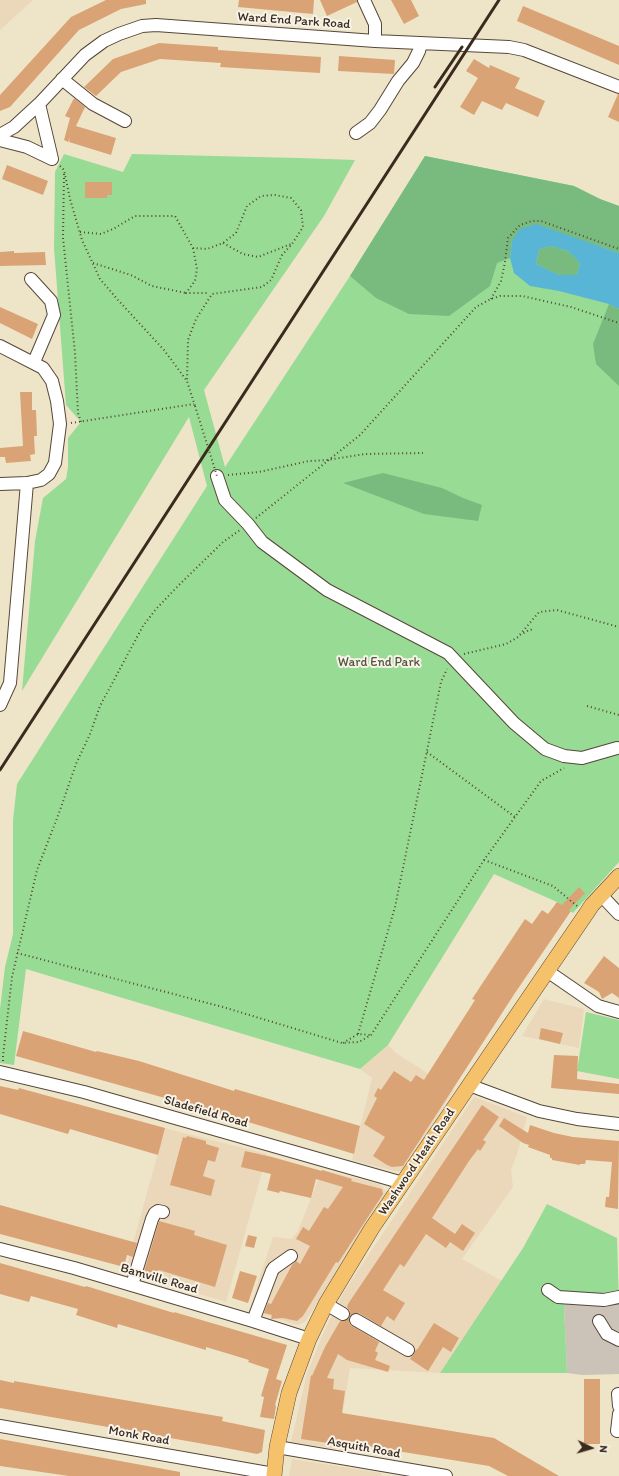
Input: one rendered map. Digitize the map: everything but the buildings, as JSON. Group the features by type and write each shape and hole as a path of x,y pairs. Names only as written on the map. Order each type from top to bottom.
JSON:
{"main road":[{"name":"Washwood Heath Road","path":"274,1475 277,1447 289,1394 309,1339 326,1304 372,1228 403,1183 474,1087 546,972 586,914 601,895 618,880"}],"street":[{"path":"364,0 375,24 375,41"},
{"name":"Ward End Park Road","path":"0,135 14,127 39,104 85,55 104,41 142,26 156,25 375,41 508,47 524,50 619,87"},
{"path":"356,133 370,123 380,110 398,81 413,63 421,43"},
{"path":"62,79 93,104 125,122"},
{"path":"39,104 52,160"},
{"path":"0,140 27,147 52,160"},
{"path":"31,279 51,301 54,315 34,362"},
{"path":"0,346 34,362 43,368 52,381 57,401 60,424 55,463 49,474 41,480 27,483 0,484"},
{"path":"217,476 225,500 248,524 262,542 327,590 448,654 514,723 544,749 564,756 582,758 618,747"},
{"path":"0,705 10,683 27,483"},
{"path":"601,895 619,914"},
{"path":"546,972 553,975 598,1006 619,1012"},
{"name":"Sladefield Road","path":"2,1072 99,1096 403,1183"},
{"path":"474,1087 538,1111 577,1119 619,1124"},
{"path":"132,1285 152,1219 158,1211 163,1212"},
{"name":"Bamville Road","path":"0,1249 253,1320 309,1339"},
{"path":"253,1320 272,1271 291,1256"},
{"path":"548,1290 558,1297 604,1300 619,1297"},
{"path":"326,1304 343,1314"},
{"path":"356,1320 408,1350"},
{"path":"599,1320 607,1334 619,1340"},
{"path":"617,1431 619,1414"},
{"name":"Monk Road","path":"0,1426 274,1475"},
{"name":"Asquith Road","path":"277,1447 446,1476"}],"path":[{"path":"52,160 64,170 70,199 80,232 100,279 164,350 187,381 217,476 259,472 309,462 365,454 423,453"},
{"path":"64,170 63,238 75,353 78,413 81,422 195,405"},
{"path":"187,381 188,340 196,319 212,294 262,287 271,280 282,255 292,244 303,227 301,210 291,198 275,195 261,196 247,206 236,233 223,243 207,249 193,248"},
{"path":"80,232 101,234 113,229 134,216 175,216 193,248 197,269 195,281 186,293"},
{"path":"491,299 501,281 508,238 520,225 532,220 541,221 619,249"},
{"path":"223,243 242,254 258,257 292,244"},
{"path":"93,263 131,275 152,286 186,293 208,293"},
{"path":"2,1072 12,977 37,870 76,764 90,734 100,706 143,626 156,609 223,542 248,524 360,435 476,307 500,296 522,296 571,307 619,323"},
{"path":"518,637 539,612 557,610 619,627"},
{"path":"358,1034 395,907 441,682 452,657 506,644 528,630 534,629"},
{"path":"587,706 619,715"},
{"path":"427,752 515,817"},
{"path":"17,953 224,1007 342,1043 359,1042 371,1035 484,860 541,781 582,758"},
{"path":"484,860 553,886 586,914"},
{"path":"342,1043 358,1034 371,1035"}],"shaded area":[{"path":"0,0 33,0 0,30"},
{"path":"544,999 584,1009 579,1048 522,1036"},
{"path":"388,1045 396,1053 454,1090 403,1171 394,1171 352,1160 372,1078 360,1069"},
{"path":"474,1097 527,1117 517,1155 511,1169 513,1187 462,1259 502,1281 440,1373 350,1368 337,1449 291,1442 307,1373 323,1334 343,1293"},
{"path":"165,1128 267,1154 226,1302 125,1272"},
{"path":"322,1170 379,1184 387,1192 305,1322 297,1325 249,1310 273,1237 292,1239 298,1231"},
{"path":"619,1304 619,1374 582,1375 567,1373 564,1305"},
{"path":"292,1459 382,1473 381,1476 289,1476"}],"green space":[{"name":"Ward End Park","path":"64,154 123,172 132,154 355,160 324,216 204,390 225,467 350,276 425,156 574,186 600,199 619,206 619,862 573,913 557,902 494,874 388,1045 360,1069 26,969 14,1065 0,1063 0,1009 5,967 13,934 13,820 17,784 207,486 189,417 22,691 35,541 43,498 66,479 68,467 68,438 81,422 66,405 54,248 55,172"},
{"path":"425,156 574,186 600,199 619,206 619,253 590,243 512,241 510,258 497,263 490,286 449,316 409,314 376,298 350,276"},
{"path":"551,246 568,251 580,263 577,275 559,275 536,264 539,249"},
{"path":"609,304 619,309 619,386 596,364 593,344"},
{"path":"383,473 442,488 482,505 478,521 424,514 343,483"},
{"path":"586,1012 619,1020 619,1079 577,1071"},
{"path":"547,1204 617,1238 619,1304 564,1305 567,1373 440,1373 523,1248"}],"water":[{"path":"536,224 619,253 619,309 609,304 559,291 530,286 514,273 510,258 512,241 520,229","holes":["551,246 568,251 580,263 577,275 559,275 536,264 539,249"]}],"railway":[{"path":"0,770 499,0"},
{"path":"435,87 462,47"}]}
